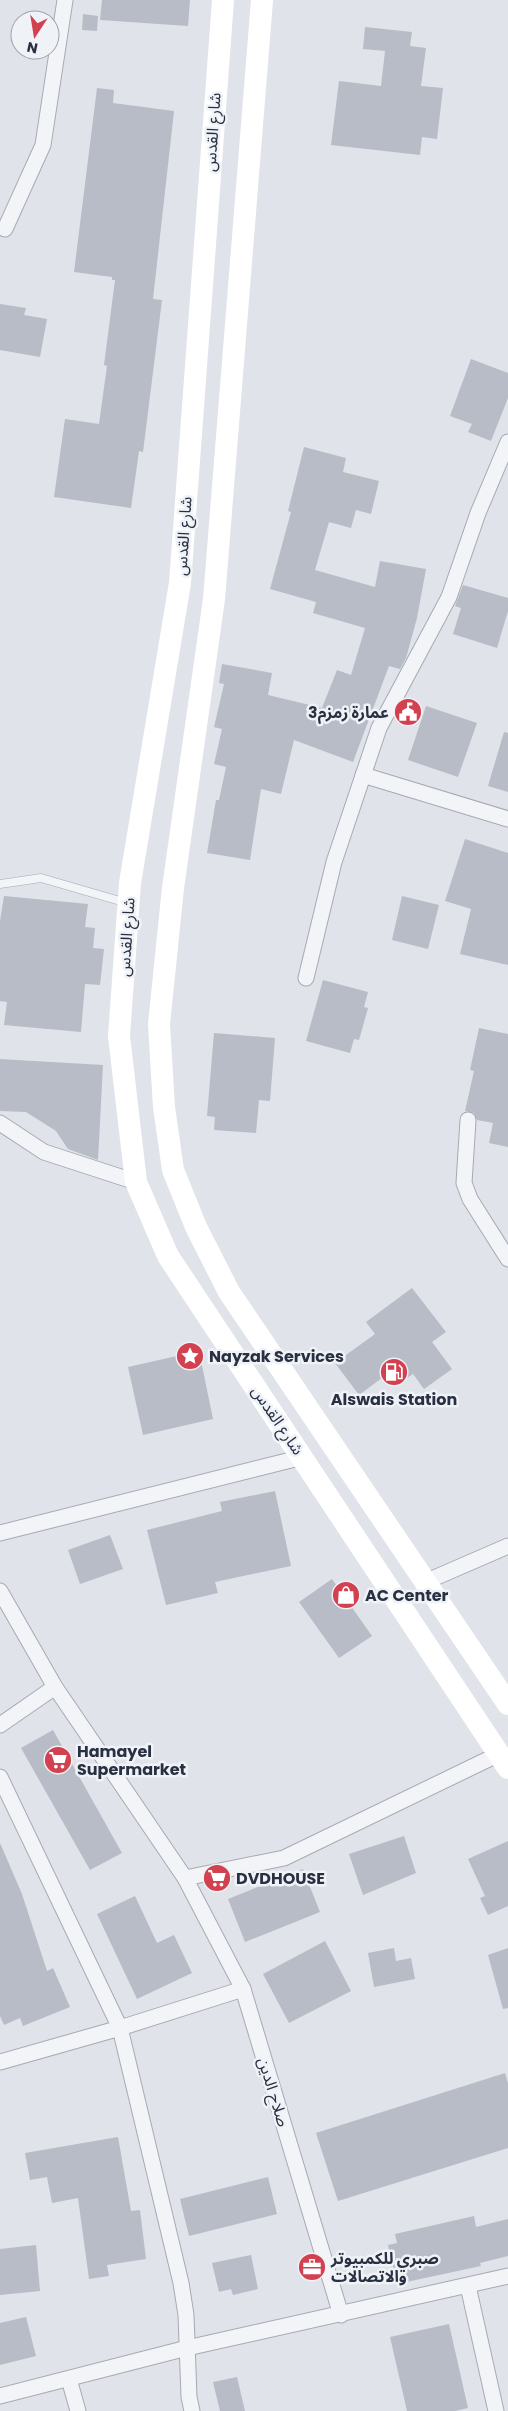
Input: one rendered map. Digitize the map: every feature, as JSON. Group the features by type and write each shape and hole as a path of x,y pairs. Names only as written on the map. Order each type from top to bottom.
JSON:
{"main road":[{"name":"شارع القدس","path":"222,0 180,583 132,874 119,1036 136,1182 168,1256 505,1758"},
{"name":"شارع القدس","path":"262,0 214,599 173,888 159,1024 164,1107 173,1170 196,1226 229,1292 508,1704"},
{"path":"180,583 214,599"}],"street":[{"path":"6,229 43,145 65,0"},
{"path":"306,978 334,862 379,728 449,597 478,514 508,442"},
{"path":"363,775 508,819"},
{"path":"468,1120 464,1184 470,1199 508,1259"},
{"path":"0,1123 44,1152 136,1182"},
{"path":"0,1533 303,1457"},
{"path":"425,1582 508,1546"},
{"name":"صلاح الدين","path":"0,1590 55,1687 185,1878 243,1989 341,2314"},
{"path":"0,1725 55,1687"},
{"path":"185,1878 284,1858 505,1758"},
{"path":"0,1777 120,2028 181,2282 186,2315 189,2396 192,2411"},
{"path":"0,2062 120,2028 243,1989"},
{"path":"0,2396 187,2348 508,2276"},
{"path":"468,2286 496,2411"},
{"path":"69,2379 78,2411"}],"lane":[{"path":"0,884 41,878 129,904"}],"building":[{"path":"102,0 190,0 188,26 100,20"},
{"path":"83,14 98,16 97,31 82,30"},
{"path":"365,27 412,32 410,46 426,48 421,86 443,88 437,139 422,137 420,155 331,145 339,81 381,86 385,51 363,49"},
{"path":"97,88 114,90 113,103 174,111 153,299 162,300 143,452 139,451 131,508 54,497 65,419 99,424 107,366 104,365 115,280 112,280 112,277 74,272"},
{"path":"0,304 26,308 24,315 47,319 40,357 0,350"},
{"path":"471,359 508,373 508,398 491,441 468,432 472,424 450,416"},
{"path":"304,447 346,458 343,472 379,481 371,514 356,510 351,528 329,522 315,570 375,587 380,561 426,569 417,618 406,658 400,669 389,666 353,762 294,740 281,794 261,789 250,860 207,853 216,800 219,800 226,767 214,764 222,729 214,727 224,684 219,683 222,664 272,673 268,695 322,708 337,670 351,675 365,628 313,613 316,602 270,589 291,512 288,511"},
{"path":"463,585 508,598 508,611 497,648 453,634 461,608 455,606"},
{"path":"426,706 477,723 458,777 408,760"},
{"path":"504,732 508,733 508,792 488,786"},
{"path":"465,839 508,853 508,965 460,954 471,909 445,901"},
{"path":"4,896 88,904 85,927 95,928 93,948 104,949 100,985 85,984 81,1032 4,1025 7,1002 0,1001 0,921"},
{"path":"402,896 439,905 428,949 392,940"},
{"path":"323,980 368,992 364,1007 368,1008 359,1040 354,1039 350,1053 306,1041"},
{"path":"479,1028 508,1034 508,1147 489,1143 493,1123 477,1120 474,1113 465,1111 474,1071 470,1070"},
{"path":"214,1033 275,1038 270,1101 259,1100 256,1133 214,1130 215,1117 207,1116"},
{"path":"0,1059 103,1065 98,1160 68,1149 56,1131 26,1112 0,1111"},
{"path":"412,1288 446,1332 432,1342 452,1369 424,1389 413,1374 407,1378 398,1366 359,1395 335,1363 375,1334 366,1322"},
{"path":"199,1351 213,1419 143,1435 128,1367"},
{"path":"275,1491 291,1566 215,1582 218,1593 166,1605 147,1530 222,1511 220,1502"},
{"path":"110,1535 123,1569 80,1584 68,1550"},
{"path":"332,1579 372,1636 339,1658 299,1602"},
{"path":"53,1730 122,1853 90,1870 21,1748"},
{"path":"404,1836 416,1873 363,1895 349,1854"},
{"path":"508,1841 508,1906 488,1915 480,1898 485,1896 468,1859"},
{"path":"0,1843 22,1894 47,1971 53,1968 70,2007 23,2026 20,2018 4,2025 0,2016"},
{"path":"303,1869 320,1912 245,1942 228,1899"},
{"path":"135,1896 157,1943 174,1935 192,1973 137,1999 97,1914"},
{"path":"325,1941 351,1991 289,2023 263,1974"},
{"path":"394,1948 396,1961 411,1958 415,1979 374,1987 368,1953"},
{"path":"508,1948 508,2008 503,2009 488,1955"},
{"path":"505,2073 508,2083 508,2148 338,2201 316,2133"},
{"path":"118,2137 131,2211 140,2210 146,2259 107,2265 109,2276 89,2279 78,2198 52,2203 47,2177 30,2180 25,2153"},
{"path":"268,2177 277,2214 189,2236 180,2199"},
{"path":"474,2216 476,2227 508,2219 508,2256 480,2263 481,2266 397,2284 388,2245 397,2243 395,2234"},
{"path":"36,2245 40,2291 0,2295 0,2249"},
{"path":"251,2255 258,2289 233,2295 231,2289 219,2292 212,2263"},
{"path":"26,2317 36,2356 0,2365 0,2323"},
{"path":"449,2324 468,2408 455,2411 407,2411 390,2337"},
{"path":"237,2377 245,2411 220,2411 213,2382"}],"place":[{"name":"عمارة زمزم3","path":"408,712"},
{"name":"Nayzak Services","path":"190,1356"},
{"name":"Alswais Station","path":"394,1372"},
{"name":"AC Center","path":"346,1595"},
{"name":"Hamayel Supermarket","path":"58,1760"},
{"name":"DVDHOUSE","path":"217,1878"},
{"name":"صبري للكمبيوتر والاتصالات","path":"312,2267"}]}
